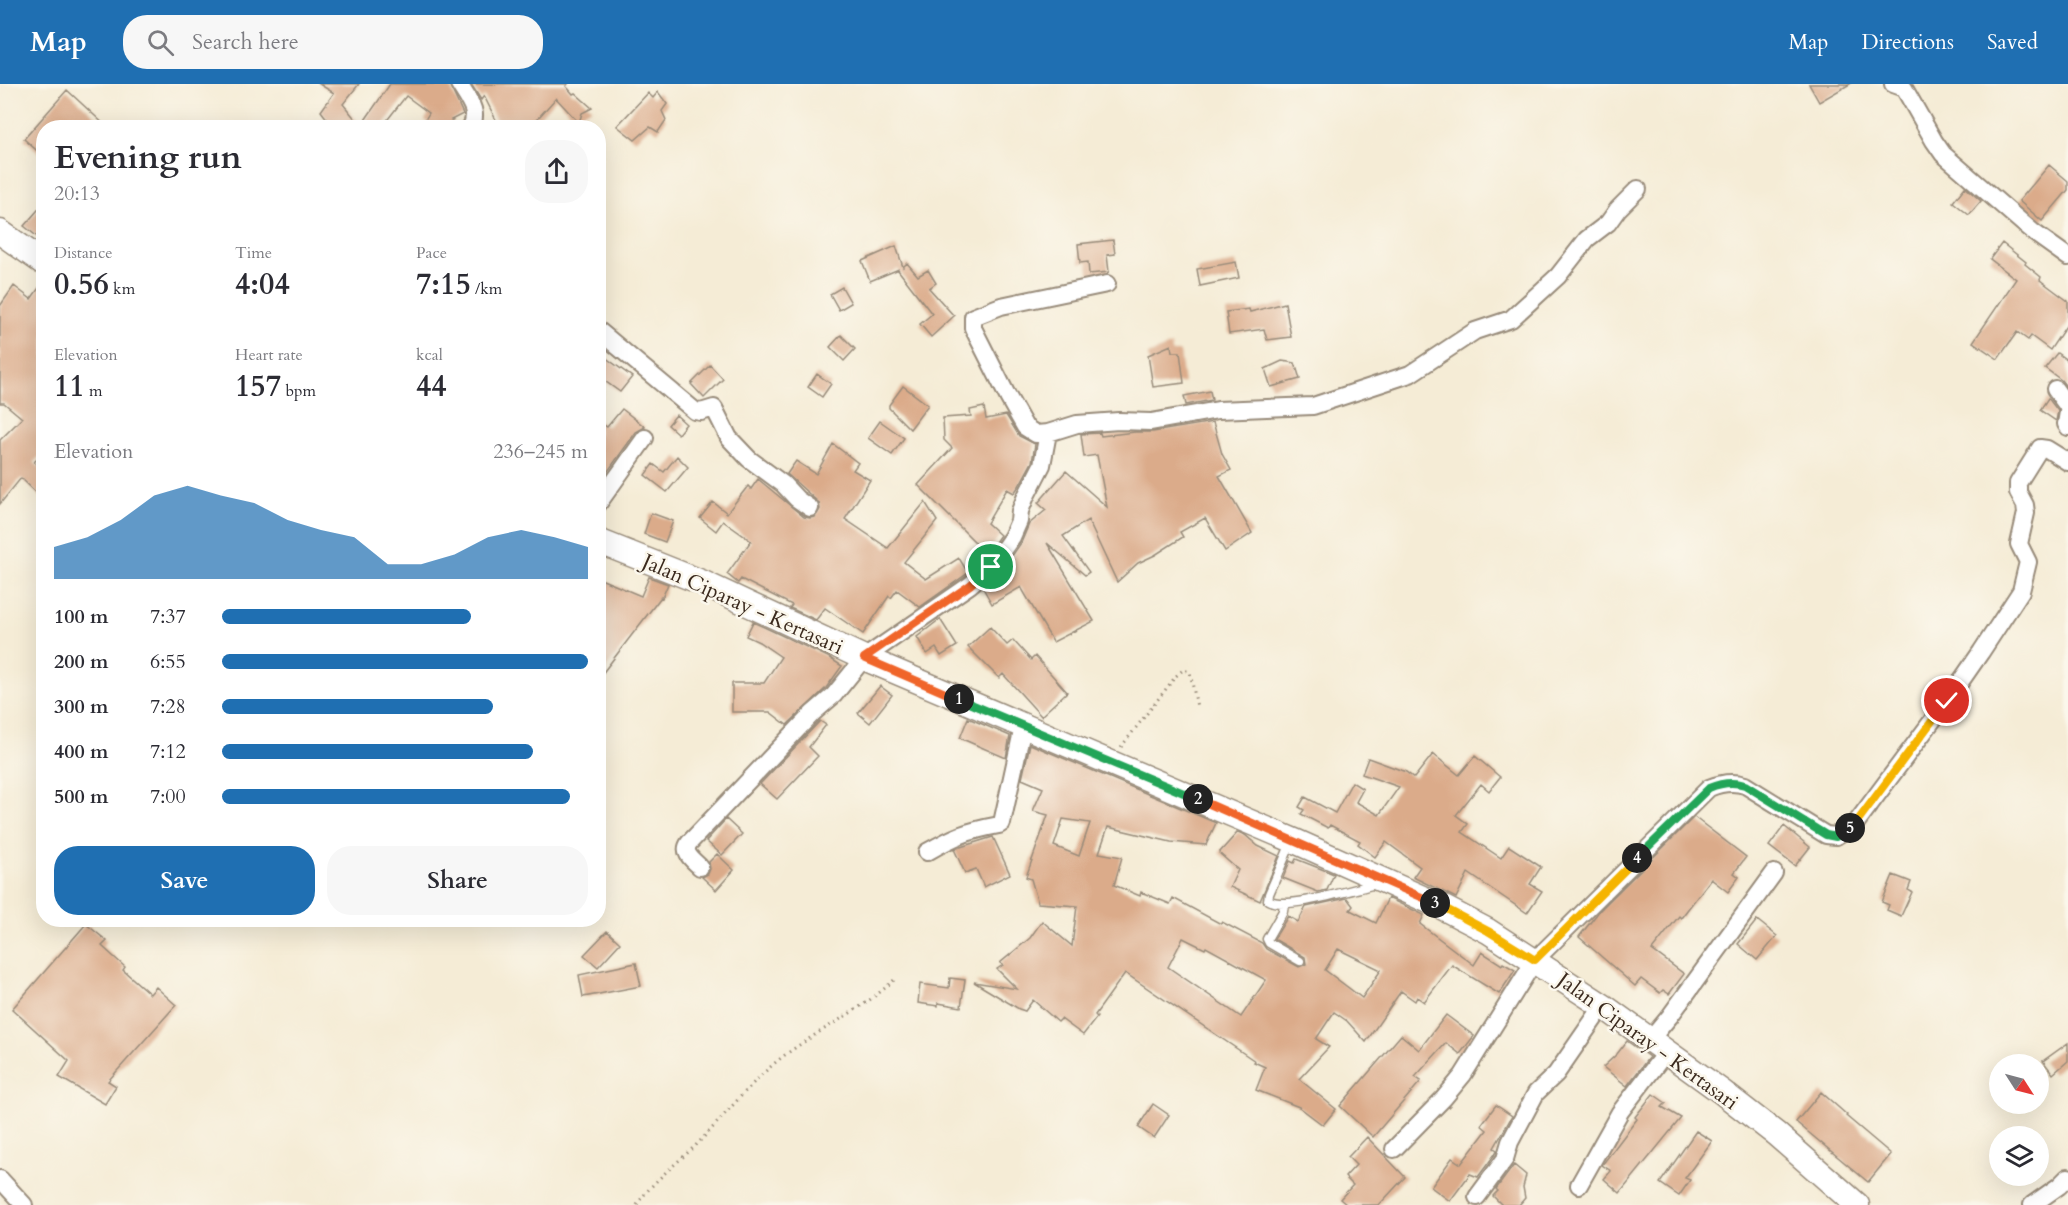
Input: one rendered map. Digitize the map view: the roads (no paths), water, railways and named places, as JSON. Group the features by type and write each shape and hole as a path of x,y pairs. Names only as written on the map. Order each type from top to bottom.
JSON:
{"main road":[{"path":"0,232 36,257"},
{"name":"Jalan Ciparay - Kertasari","path":"606,544 701,582 864,658 1292,840 1438,905 1488,931 1535,960 1658,1046 1776,1134 1857,1205"}],"street":[{"path":"459,84 474,109 474,120"},
{"path":"1893,84 1904,88 1934,141 1950,160 2033,232 2068,257"},
{"path":"1107,284 1001,306 973,316 973,328 981,346 1025,427 1036,434 1048,433 1077,424 1119,421 1151,422 1218,410 1313,406 1410,374 1475,331 1504,322 1517,315 1558,276 1587,239 1608,223 1638,189"},
{"path":"606,337 694,411 701,412 714,408 729,438 749,459 783,484 797,499 810,508"},
{"path":"2055,389 2068,407"},
{"path":"2068,412 2066,424 2068,427"},
{"path":"700,867 685,848 813,713 834,695 864,658 970,585 991,567 1007,545 1019,521 1026,496 1042,465 1048,433"},
{"path":"606,493 645,438"},
{"path":"1394,1149 1463,1075 1535,960 1709,788 1733,782 1745,785 1826,835 1836,837 1856,823 1947,701 2021,591 2028,562 2019,544 2026,513 2025,505 2018,492 2018,483 2040,448 2047,449 2068,462"},
{"path":"927,852 970,830 1002,823 1023,727"},
{"path":"1579,1185 1658,1046 1670,1016 1774,873"},
{"path":"1477,1197 1502,1164 1510,1142 1536,1093 1556,1074 1603,1006"},
{"path":"2032,1205 2068,1177"},
{"path":"0,1179 24,1205"}],"lane":[{"path":"1292,840 1269,894 1268,900 1275,904 1319,898 1385,881"},
{"path":"1284,904 1283,911 1267,939 1269,943 1300,961"}]}
